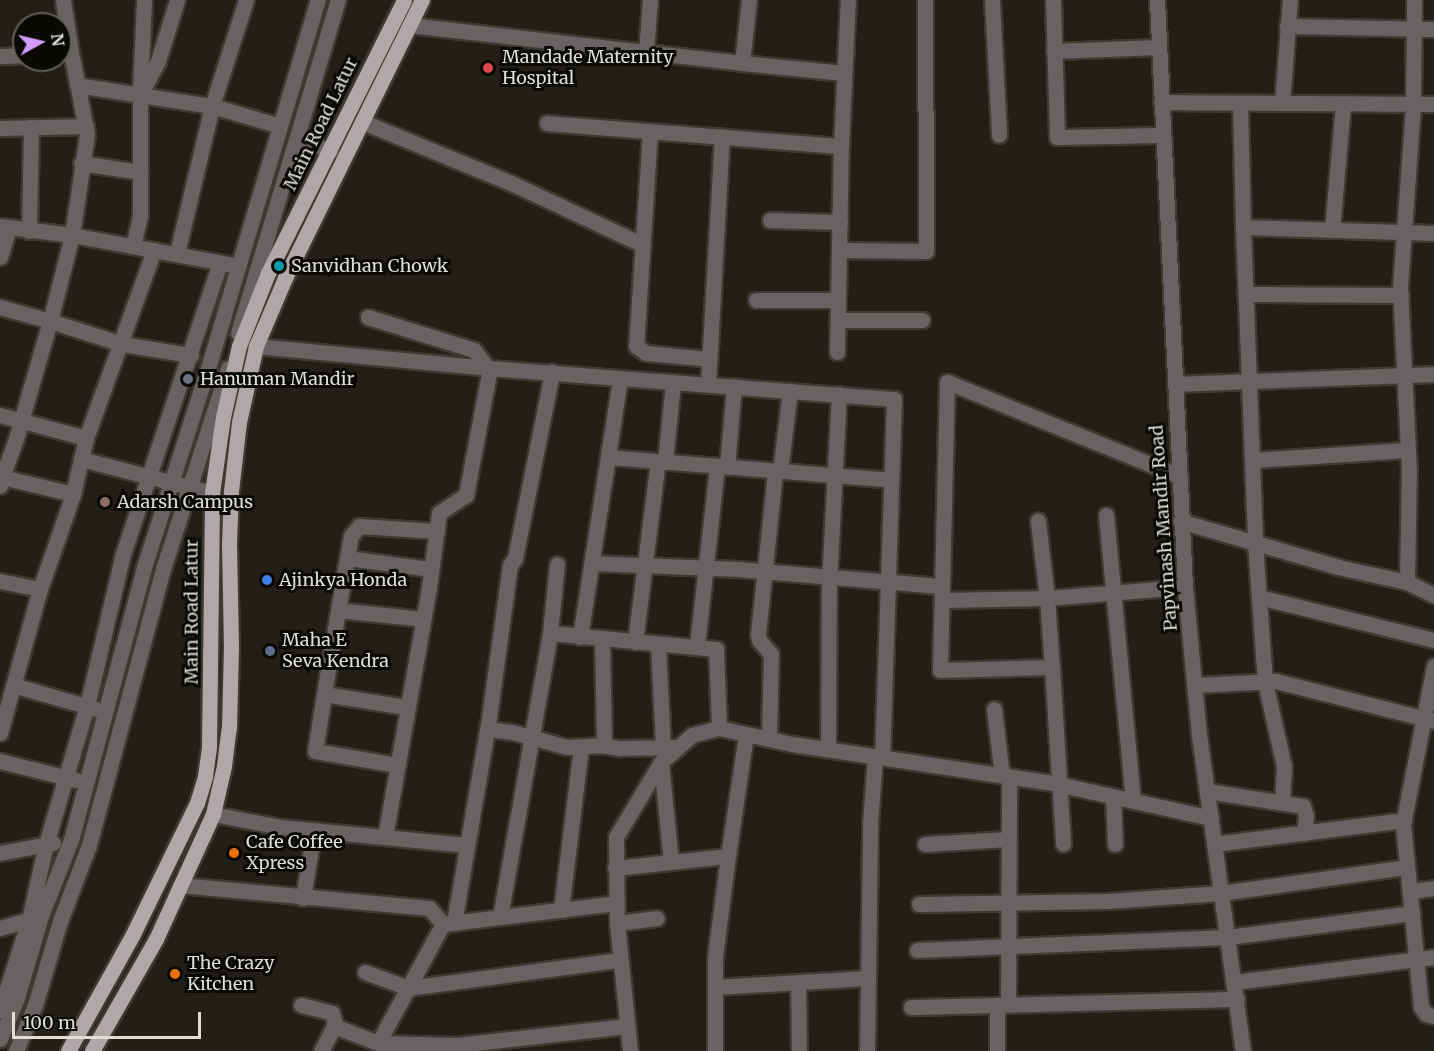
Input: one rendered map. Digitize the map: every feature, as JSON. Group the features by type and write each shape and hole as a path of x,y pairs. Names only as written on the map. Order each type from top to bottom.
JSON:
{"main road":[{"name":"Main Road Latur","path":"69,1051 132,936 197,803 205,776 210,712 212,493 223,417 237,346 263,271 330,151 404,0"},
{"name":"Main Road Latur","path":"92,1051 156,939 213,814 224,766 229,728 231,491 239,422 256,346 285,278 422,0"}],"street":[{"path":"134,246 140,216 140,95 144,0"},
{"path":"140,95 158,61 177,0"},
{"path":"177,253 213,106 246,0"},
{"path":"0,1039 5,1003 35,918 71,840 145,564 216,342 318,0"},
{"path":"263,271 297,137 339,0"},
{"path":"646,53 650,0"},
{"path":"742,63 749,0"},
{"path":"837,352 841,146 848,0"},
{"path":"840,250 926,251 925,0"},
{"path":"992,0 999,135"},
{"path":"1053,0 1057,137 1163,135"},
{"name":"Papvinash Mandir Road","path":"1157,0 1180,521 1185,587 1207,791 1243,1051"},
{"path":"1282,103 1290,0"},
{"path":"1407,582 1409,471 1401,295 1413,104 1414,0"},
{"path":"409,25 646,53 844,73"},
{"path":"1287,26 1434,29"},
{"path":"1054,51 1159,47"},
{"path":"72,72 87,134 72,235 50,321 1,479 73,494"},
{"path":"77,85 213,106 280,126"},
{"path":"1161,102 1434,104"},
{"path":"1240,103 1255,543 1265,682 1284,766 1282,801"},
{"path":"1332,230 1343,104"},
{"path":"363,122 511,183 641,244"},
{"path":"547,123 841,146"},
{"path":"0,128 86,126"},
{"path":"29,231 31,127"},
{"path":"650,131 636,346 646,353 709,359"},
{"path":"708,384 722,136"},
{"path":"297,137 330,151"},
{"path":"81,163 140,172"},
{"path":"770,220 840,222"},
{"path":"0,257 4,226 177,253 263,271 285,278"},
{"path":"1243,227 1434,233"},
{"path":"0,733 40,589 73,494 86,438 122,344 154,250"},
{"path":"35,918 46,844 87,706 123,554 220,263"},
{"path":"1246,294 1401,295"},
{"path":"756,300 838,300"},
{"path":"0,307 122,344 191,355"},
{"path":"368,317 474,350 488,368 466,495 439,513 385,837"},
{"path":"838,320 922,321"},
{"path":"16,1051 35,1005 60,921 89,846 163,569 237,346 216,342"},
{"path":"256,346 488,368 894,399 878,757 870,824 867,1051"},
{"path":"378,1043 408,988 448,924 467,845 487,729 510,565 515,558 552,372"},
{"path":"1175,384 1434,374"},
{"path":"580,637 620,378"},
{"path":"635,642 674,382"},
{"path":"1052,667 940,670 947,382 1179,476"},
{"path":"697,645 704,568 734,386"},
{"path":"769,739 771,654 759,640 758,634 777,471 790,391"},
{"path":"828,749 829,577 839,394"},
{"path":"0,415 86,438"},
{"path":"1253,460 1407,450"},
{"path":"608,457 891,480"},
{"path":"81,459 212,493"},
{"path":"1106,515 1133,801"},
{"path":"1038,521 1047,598 1063,844"},
{"path":"1180,521 1338,567 1407,582 1434,594"},
{"path":"396,765 315,751 338,610 351,536 359,526 436,531"},
{"path":"347,558 431,569"},
{"path":"592,563 764,571 886,581 942,593 1047,598 1185,587"},
{"path":"500,917 550,633 557,564"},
{"path":"0,581 40,589"},
{"path":"1259,597 1434,640"},
{"path":"338,610 423,619"},
{"path":"550,633 658,645 697,645 716,649 719,728"},
{"path":"602,639 604,746"},
{"path":"658,645 668,752 671,862"},
{"path":"1434,666 1429,720 1404,820 1421,1007 1426,1014 1434,1016"},
{"path":"1194,685 1276,681 1429,720"},
{"path":"13,685 106,712"},
{"path":"324,694 406,707"},
{"path":"994,709 1005,777 1008,839 1007,946 997,1051"},
{"path":"630,1051 617,923 616,837 668,752 692,735 719,728 828,749 1058,784 1211,818"},
{"path":"487,729 531,737 567,747 604,746 668,752"},
{"path":"715,1051 715,957 746,734"},
{"path":"561,910 581,748"},
{"path":"0,760 106,788"},
{"path":"1207,791 1303,806 1306,815 1304,832"},
{"path":"1113,797 1115,844"},
{"path":"213,814 280,827 467,845"},
{"path":"1214,844 1404,820"},
{"path":"303,898 314,830"},
{"path":"925,844 1008,839"},
{"path":"0,854 71,840"},
{"path":"615,868 728,856"},
{"path":"919,904 1107,901 1221,893 1407,867"},
{"path":"180,885 429,908 448,924 616,903"},
{"path":"1410,891 1434,888"},
{"path":"917,950 1228,937 1412,913"},
{"path":"0,928 35,918"},
{"path":"617,923 657,918"},
{"path":"1234,982 1434,957"},
{"path":"365,972 408,988 620,960"},
{"path":"715,987 868,978"},
{"path":"798,982 799,1051"},
{"path":"911,1007 1237,999"},
{"path":"301,1005 332,1013 334,1026 321,1051"},
{"path":"334,1026 378,1043 457,1045 627,1026"}],"place":[{"name":"Mandade Maternity Hospital","path":"488,68"},
{"name":"Sanvidhan Chowk","path":"279,266"},
{"name":"Hanuman Mandir","path":"188,379"},
{"name":"Adarsh Campus","path":"105,502"},
{"name":"Ajinkya Honda","path":"267,580"},
{"name":"Maha E Seva Kendra","path":"270,651"},
{"name":"Cafe Coffee Xpress","path":"234,853"},
{"name":"The Crazy Kitchen","path":"175,974"}]}
